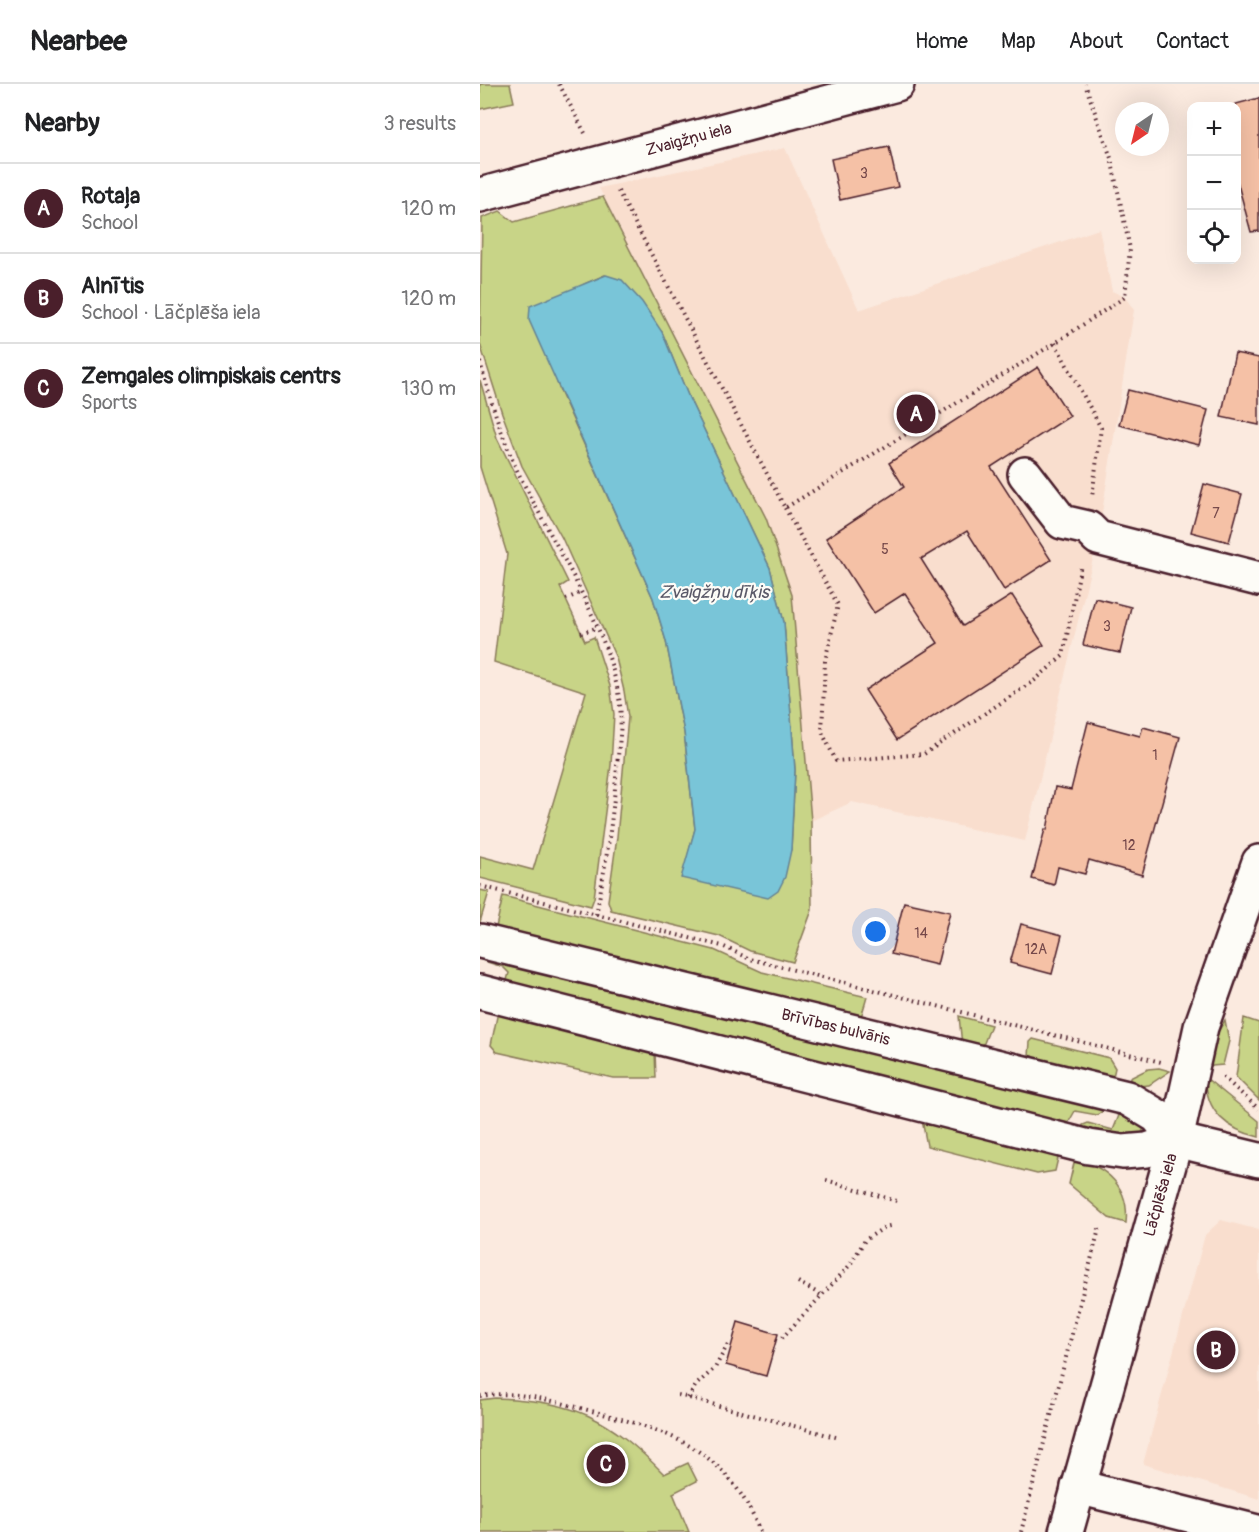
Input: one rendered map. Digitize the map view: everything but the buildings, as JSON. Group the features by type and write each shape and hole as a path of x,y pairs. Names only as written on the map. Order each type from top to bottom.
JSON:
{"street":[{"name":"Zvaigžņu iela","path":"480,195 897,84"},
{"path":"1025,474 1062,522 1088,528 1098,538 1259,579"},
{"name":"Lāčplēša iela","path":"1066,1532 1077,1486 1176,1140 1201,1027 1259,862"},
{"name":"Brīvības bulvāris","path":"480,941 1127,1098 1157,1116 1176,1140"},
{"path":"480,992 1089,1147 1123,1152 1147,1150 1176,1140 1259,1160"},
{"path":"1077,1486 1257,1532"}],"path":[{"path":"559,84 838,605 825,661 822,732 836,761 924,754 1035,680 1063,656 1088,528 1101,428 1055,343"},
{"path":"785,508 1055,343 1125,297 1130,249 1111,159 1085,84"},
{"path":"480,362 498,422 517,469 580,593 615,676 620,701 620,729 612,821 596,915"},
{"path":"566,599 580,593"},
{"path":"581,633 596,627"},
{"path":"480,886 722,946 750,959 1163,1063"},
{"path":"1223,1077 1259,1109"},
{"path":"826,1180 900,1202"},
{"path":"782,1338 850,1265 866,1240 885,1227 894,1225"},
{"path":"1021,1532 1100,1225"},
{"path":"798,1282 823,1296"},
{"path":"688,1398 696,1385 715,1368 728,1344"},
{"path":"480,1395 498,1393 531,1395 653,1426 680,1439 708,1457 732,1482 753,1515 760,1532"},
{"path":"678,1395 838,1438"}],"shaded area":[{"path":"785,148 859,310 1099,229 1112,291 1125,297 1134,310 1098,538 1025,841 852,802 811,821 792,595 766,518 599,188"},
{"path":"1221,1220 1259,1230 1259,1499 1143,1464 1205,1235"}],"green space":[{"path":"480,84 510,84 514,102 480,109"},
{"path":"603,197 766,518 792,595 811,821 812,910 793,962 750,951 719,936 611,910 608,901 617,837 628,717 624,691 616,658 562,538 522,466 480,344 482,218 500,211 514,222","holes":["605,275 662,332 689,398 770,568 784,622 795,770 791,850 682,878 695,829 684,732 666,641 653,598 560,391 548,356 584,284"]},
{"path":"480,380 497,438 568,582 560,587 585,641 594,637 610,686 614,714 611,765 594,898 591,906 480,878 480,856 533,870 586,692 494,662 507,554 480,467"},
{"path":"480,890 489,892 480,922"},
{"path":"503,896 714,950 762,972 867,997 862,1014 855,1017 494,936"},
{"path":"487,953 1105,1110 1097,1115 1075,1111 1066,1127 505,987 509,973 503,967 484,961"},
{"path":"499,1007 513,1008 523,1021 655,1052 656,1078 613,1078 497,1052 491,1045"},
{"path":"959,1016 991,1025 984,1043 978,1048 962,1045"},
{"path":"1244,1018 1259,1023 1259,1100 1236,1077"},
{"path":"1225,1020 1229,1041 1223,1065 1212,1066 1209,1064 1216,1035"},
{"path":"1033,1039 1109,1058 1115,1068 1112,1081 1036,1062 1029,1056 1030,1042"},
{"path":"1159,1068 1170,1071 1149,1085 1128,1087 1130,1078 1148,1069"},
{"path":"1206,1078 1259,1121 1259,1137 1238,1130 1220,1118 1210,1101"},
{"path":"1120,1113 1145,1125 1139,1141 1081,1132 1083,1125 1088,1123 1113,1130"},
{"path":"922,1120 1059,1154 1055,1171 1037,1174 927,1146"},
{"path":"1075,1159 1097,1167 1114,1180 1124,1199 1126,1223 1109,1218 1069,1184"},
{"path":"495,1398 547,1403 569,1408 588,1416 626,1439 664,1474 688,1463 697,1481 673,1493 689,1532 480,1532 480,1400"}],"water":[{"name":"Zvaigžņu dīķis","path":"606,275 622,280 642,302 662,332 689,398 770,568 784,622 795,770 791,850 785,877 778,891 768,898 681,878 695,829 684,732 666,641 653,598 529,320 530,306"}],"place":[{"name":"Rotaļa","path":"916,414"},
{"name":"Alnītis","path":"1216,1350"},
{"name":"Zemgales olimpiskais centrs","path":"606,1464"}]}
